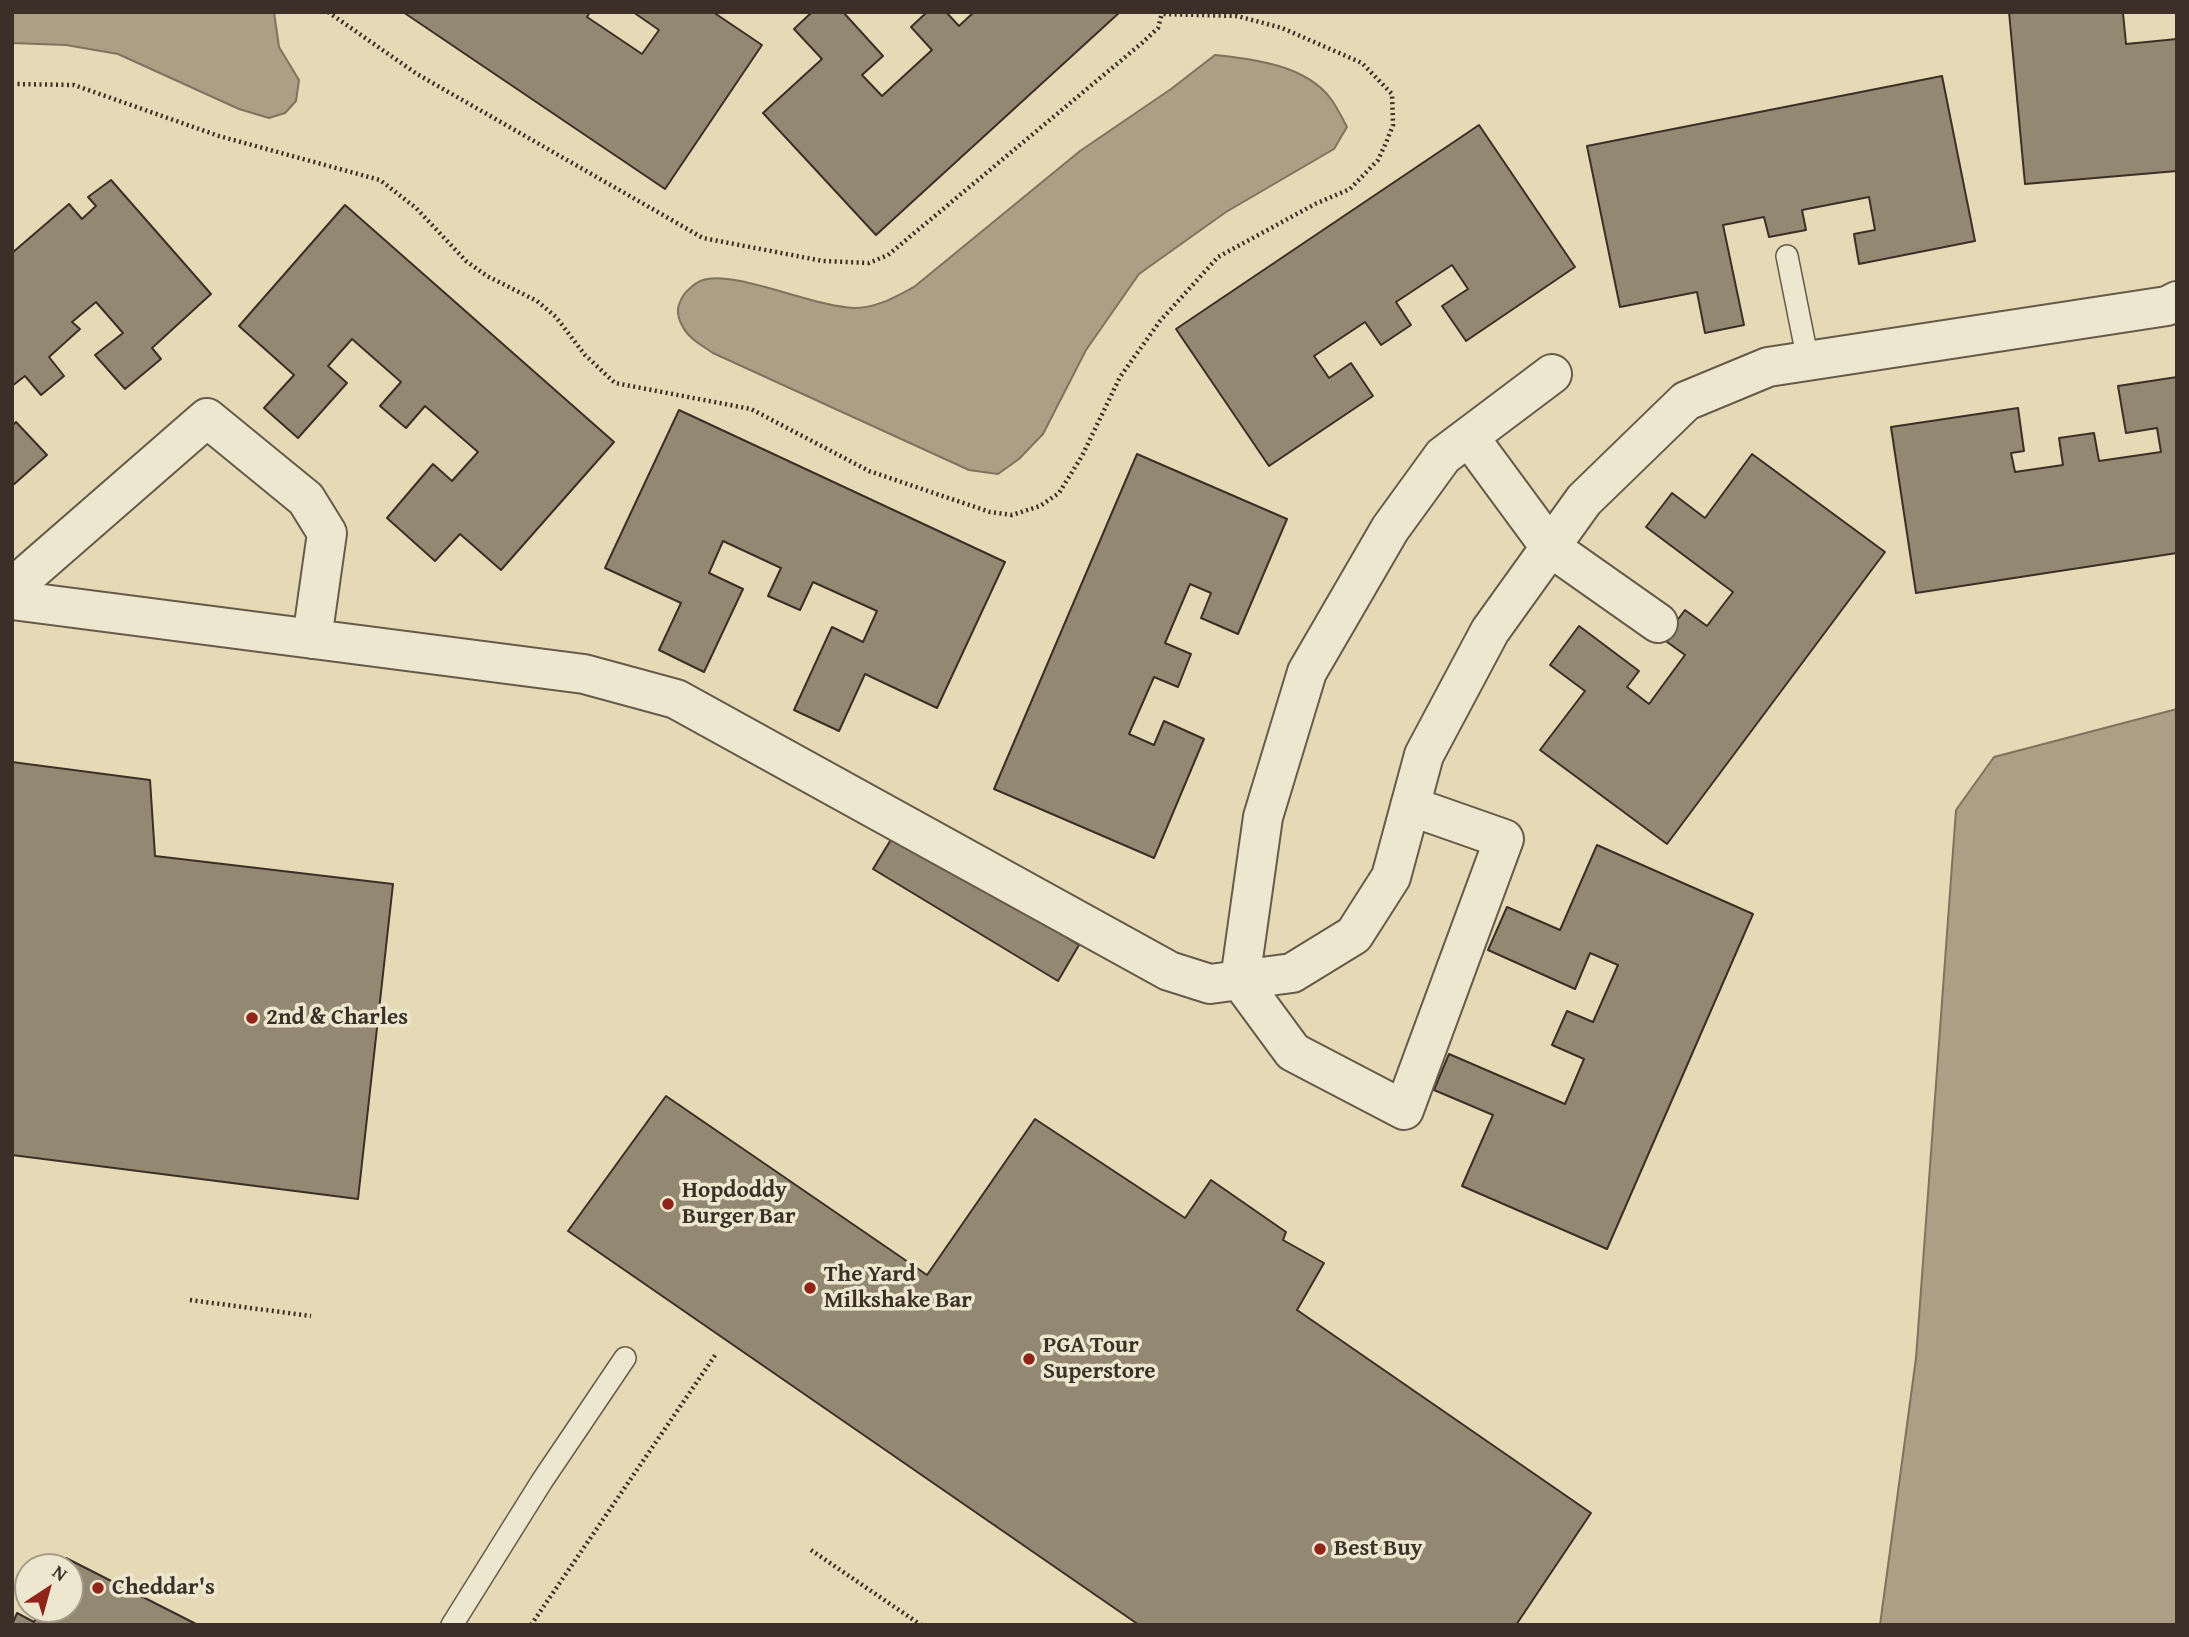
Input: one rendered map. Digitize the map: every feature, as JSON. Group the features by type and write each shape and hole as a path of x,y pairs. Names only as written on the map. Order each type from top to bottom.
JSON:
{"street":[{"path":"12,600 584,674 676,699 1169,971 1209,984 1292,973 1354,935 1391,877 1424,755 1490,631 1584,500 1686,401 1768,367 2167,306 2177,301"},
{"path":"1410,806 1504,839 1404,1110 1293,1052 1240,980 1262,817 1307,672 1390,529 1443,456 1552,374"},
{"path":"12,587 206,418 306,499 327,533 312,639"},
{"path":"1469,437 1550,547 1658,623"}],"lane":[{"path":"1787,256 1808,361"},
{"path":"452,1625 542,1481 625,1358"}],"path":[{"path":"12,83 74,86 219,135 380,180 416,208 466,261 486,276 537,301 556,317 584,355 615,383 751,410 869,471 990,512 1012,515 1040,506 1059,492 1082,456 1120,377 1160,321 1209,266 1218,257 1350,188 1378,160 1392,125 1392,94 1362,63 1282,28 1237,16 1162,13 1158,28 1142,43 888,255 869,263 823,261 703,238 417,74 328,12"},
{"path":"190,1300 311,1316"},
{"path":"531,1625 716,1354"},
{"path":"811,1550 921,1625"}],"shaded area":[{"path":"12,12 274,12 279,47 299,80 296,101 285,113 269,118 239,109 118,54 66,45 12,43"},
{"path":"1215,55 1262,62 1308,78 1331,99 1347,127 1334,149 1226,212 1139,274 1086,350 1043,434 1019,459 998,474 969,470 713,353 694,340 683,327 678,314 680,302 689,289 703,280 734,280 818,302 854,308 878,304 914,287 1080,151 1171,89"},
{"path":"2177,709 2177,1625 1880,1625 1916,1358 1956,810 1994,757"}],"building":[{"path":"403,12 590,12 587,17 642,54 659,30 633,12 713,12 762,45 665,189"},
{"path":"812,12 843,12 883,56 862,75 882,96 932,50 911,27 927,12 946,12 959,26 974,12 1120,12 876,235 763,113 822,59 794,29"},
{"path":"2009,12 2126,12 2123,13 2126,44 2177,39 2177,171 2025,184"},
{"path":"1942,76 1975,241 1859,264 1854,234 1875,230 1869,197 1802,210 1806,230 1769,237 1764,217 1723,225 1744,325 1705,333 1697,292 1620,307 1587,146"},
{"path":"1479,125 1575,267 1466,341 1442,306 1468,289 1452,265 1396,302 1411,325 1381,345 1365,322 1314,356 1329,378 1351,363 1373,396 1269,466 1176,329"},
{"path":"111,180 211,294 152,348 161,359 125,389 95,355 123,333 96,302 72,322 80,329 49,357 64,376 41,395 25,376 12,386 12,253 69,204 82,219 96,206 88,197"},
{"path":"345,205 614,442 501,570 460,534 435,561 387,518 433,464 452,481 478,452 425,406 406,428 380,406 401,382 352,339 328,366 347,383 298,438 264,408 294,375 239,326"},
{"path":"2177,377 2177,553 1916,593 1891,427 2018,408 2024,451 2011,453 2015,472 2063,465 2059,438 2094,433 2099,461 2161,452 2157,428 2126,433 2118,386"},
{"path":"679,410 1005,562 937,708 865,674 839,731 794,710 832,627 863,642 877,611 813,582 800,610 768,596 781,568 723,541 709,573 743,589 704,672 659,650 681,603 605,568"},
{"path":"16,422 47,455 12,486 12,426"},
{"path":"1137,454 1287,519 1238,634 1201,618 1211,593 1190,584 1165,643 1191,654 1178,687 1154,677 1129,734 1154,745 1164,721 1204,739 1154,858 994,789"},
{"path":"1752,454 1885,552 1667,844 1540,750 1585,691 1550,665 1579,626 1639,671 1627,687 1649,704 1685,655 1663,639 1685,610 1707,626 1733,592 1646,527 1672,493 1705,518"},
{"path":"12,762 150,780 155,856 393,884 358,1199 12,1155"},
{"path":"895,833 1079,945 1058,981 873,869"},
{"path":"1597,845 1753,914 1607,1249 1462,1186 1493,1115 1434,1090 1449,1054 1565,1104 1584,1059 1552,1045 1567,1011 1593,1022 1618,965 1590,953 1575,989 1488,950 1507,907 1560,930"},
{"path":"666,1096 927,1275 1035,1119 1185,1218 1211,1180 1286,1232 1283,1240 1324,1263 1297,1310 1591,1513 1516,1625 1139,1625 568,1231"},
{"name":"Cheddar's","path":"84,1567 198,1625 12,1625 14,1620 14,1623 84,1623"}],"place":[{"name":"2nd & Charles","path":"252,1018"},
{"name":"Hopdoddy Burger Bar","path":"668,1204"},
{"name":"The Yard Milkshake Bar","path":"810,1288"},
{"name":"PGA Tour Superstore","path":"1029,1359"},
{"name":"Best Buy","path":"1320,1549"},
{"name":"Cheddar's","path":"98,1588"}]}
